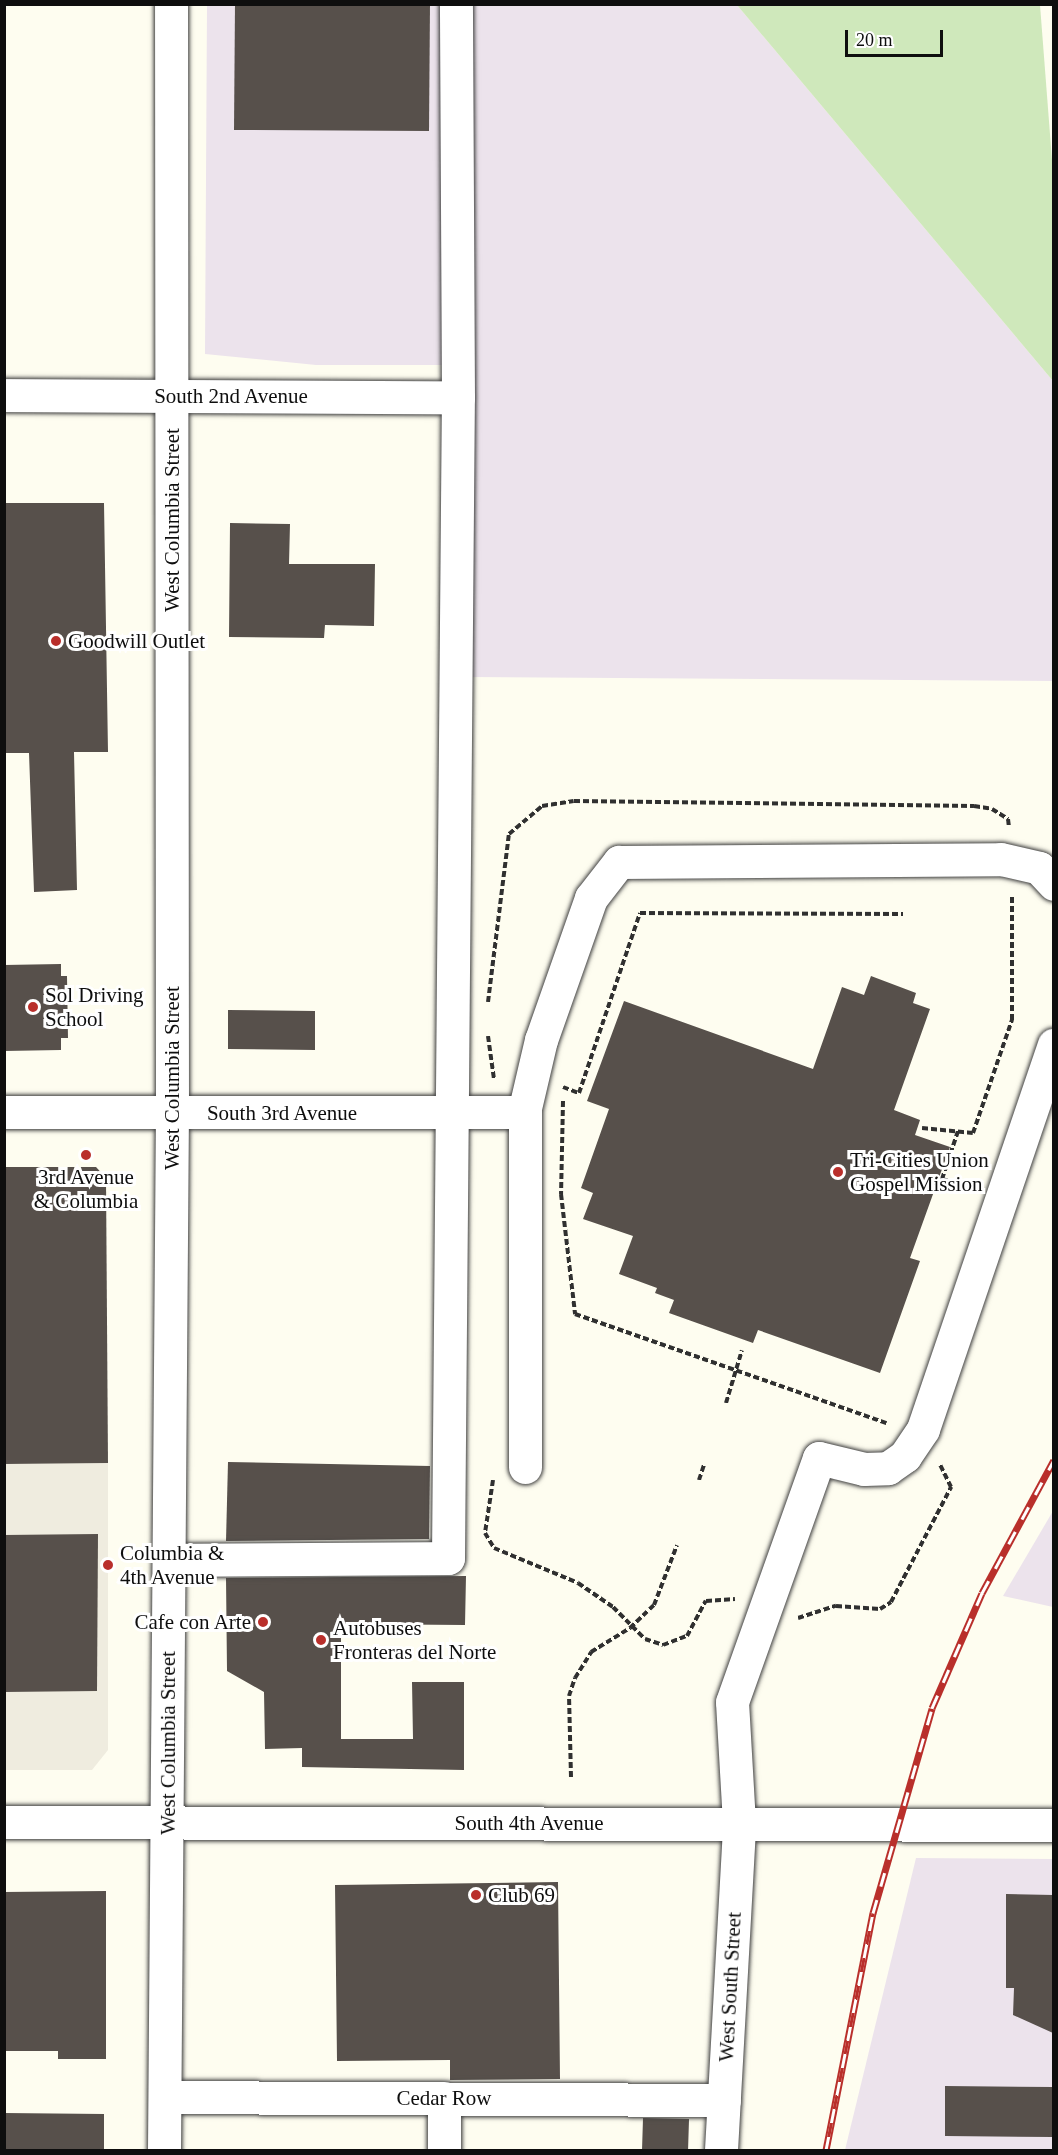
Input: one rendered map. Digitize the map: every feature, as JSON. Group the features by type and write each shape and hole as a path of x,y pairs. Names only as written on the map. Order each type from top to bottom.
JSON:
{"street":[{"name":"West Columbia Street","path":"164,2151 172,1113 171,4"},
{"path":"169,1560 448,1558 458,397 456,4"},
{"name":"South 2nd Avenue","path":"4,395 458,397"},
{"path":"525,1467 524,1112 541,1040 591,898 619,862 1001,859 1039,868 1053,884"},
{"name":"West South Street","path":"721,2151 739,1823 732,1702 819,1458 864,1469 888,1468 906,1456 923,1429 1053,1045"},
{"name":"South 3rd Avenue","path":"4,1112 524,1112"},
{"name":"South 4th Avenue","path":"4,1822 1053,1825"},
{"name":"Cedar Row","path":"165,2097 724,2100"},
{"path":"444,2098 444,2151"}],"path":[{"path":"922,1128 973,1132 1012,1020 1012,881"},
{"path":"579,1093 640,913 903,914"},
{"path":"563,1087 561,1194 575,1314 891,1425"},
{"path":"958,1131 942,1179 971,1188"},
{"path":"726,1403 742,1350"},
{"path":"794,1617 802,1619 836,1606 880,1609 891,1602 951,1487 949,1474 935,1456"},
{"path":"699,1480 704,1465"},
{"path":"571,1777 569,1696 575,1678 591,1652 630,1628 654,1605 677,1545"}],"shaded area":[{"path":"207,5 737,5 1053,381 1053,681 467,677 467,365 316,365 205,354"},
{"path":"108,1463 108,1750 92,1770 5,1770 4,1464"},
{"path":"1053,1511 1053,1607 1003,1596"},
{"path":"916,1858 1053,1859 1053,2150 845,2150"}],"green space":[{"path":"737,5 1040,5 1054,186 1053,381"}],"building":[{"path":"235,4 430,4 429,131 234,130"},
{"name":"Goodwill Outlet","path":"4,503 104,503 108,752 74,752 77,890 34,892 29,753 4,753"},
{"path":"230,523 290,524 289,564 375,564 374,626 325,625 324,638 229,637"},
{"name":"Sol Driving School","path":"61,964 61,976 67,976 68,1038 61,1038 61,1050 4,1051 4,965"},
{"name":"Tri-Cities Union Gospel Mission","path":"871,976 916,993 913,1003 930,1009 894,1110 920,1120 915,1135 950,1147 910,1258 920,1261 880,1373 758,1330 753,1343 669,1313 674,1300 655,1293 657,1288 619,1274 633,1236 583,1219 593,1193 581,1188 609,1109 587,1101 624,1001 813,1069 842,987 864,995"},
{"path":"228,1010 315,1011 315,1050 228,1049"},
{"path":"4,1167 96,1167 106,1178 108,1463 4,1464"},
{"path":"228,1462 430,1466 429,1539 226,1541"},
{"path":"98,1534 97,1691 4,1692 4,1535"},
{"path":"466,1576 465,1625 341,1624 341,1739 413,1739 412,1682 464,1682 464,1770 302,1767 302,1748 265,1749 264,1692 227,1671 226,1578"},
{"path":"558,1882 560,2079 450,2080 450,2060 337,2061 335,1885"},
{"path":"106,1891 106,2059 58,2059 58,2051 4,2051 4,1892"},
{"path":"1006,1894 1053,1895 1053,2033 1013,2015 1014,1988 1006,1988"},
{"path":"945,2086 1053,2087 1053,2137 945,2136"},
{"path":"4,2113 104,2114 104,2151 4,2151"},
{"path":"643,2118 689,2119 688,2151 642,2151"}],"railway":[{"path":"826,2150 873,1913 932,1708 982,1593 1054,1460"}],"place":[{"name":"Goodwill Outlet","path":"56,641"},
{"name":"Sol Driving School","path":"33,1007"},
{"name":"3rd Avenue & Columbia","path":"86,1155"},
{"name":"Tri-Cities Union Gospel Mission","path":"838,1172"},
{"name":"Columbia & 4th Avenue","path":"108,1565"},
{"name":"Cafe con Arte","path":"263,1622"},
{"name":"Autobuses Fronteras del Norte","path":"321,1640"},
{"name":"Club 69","path":"476,1895"}]}
